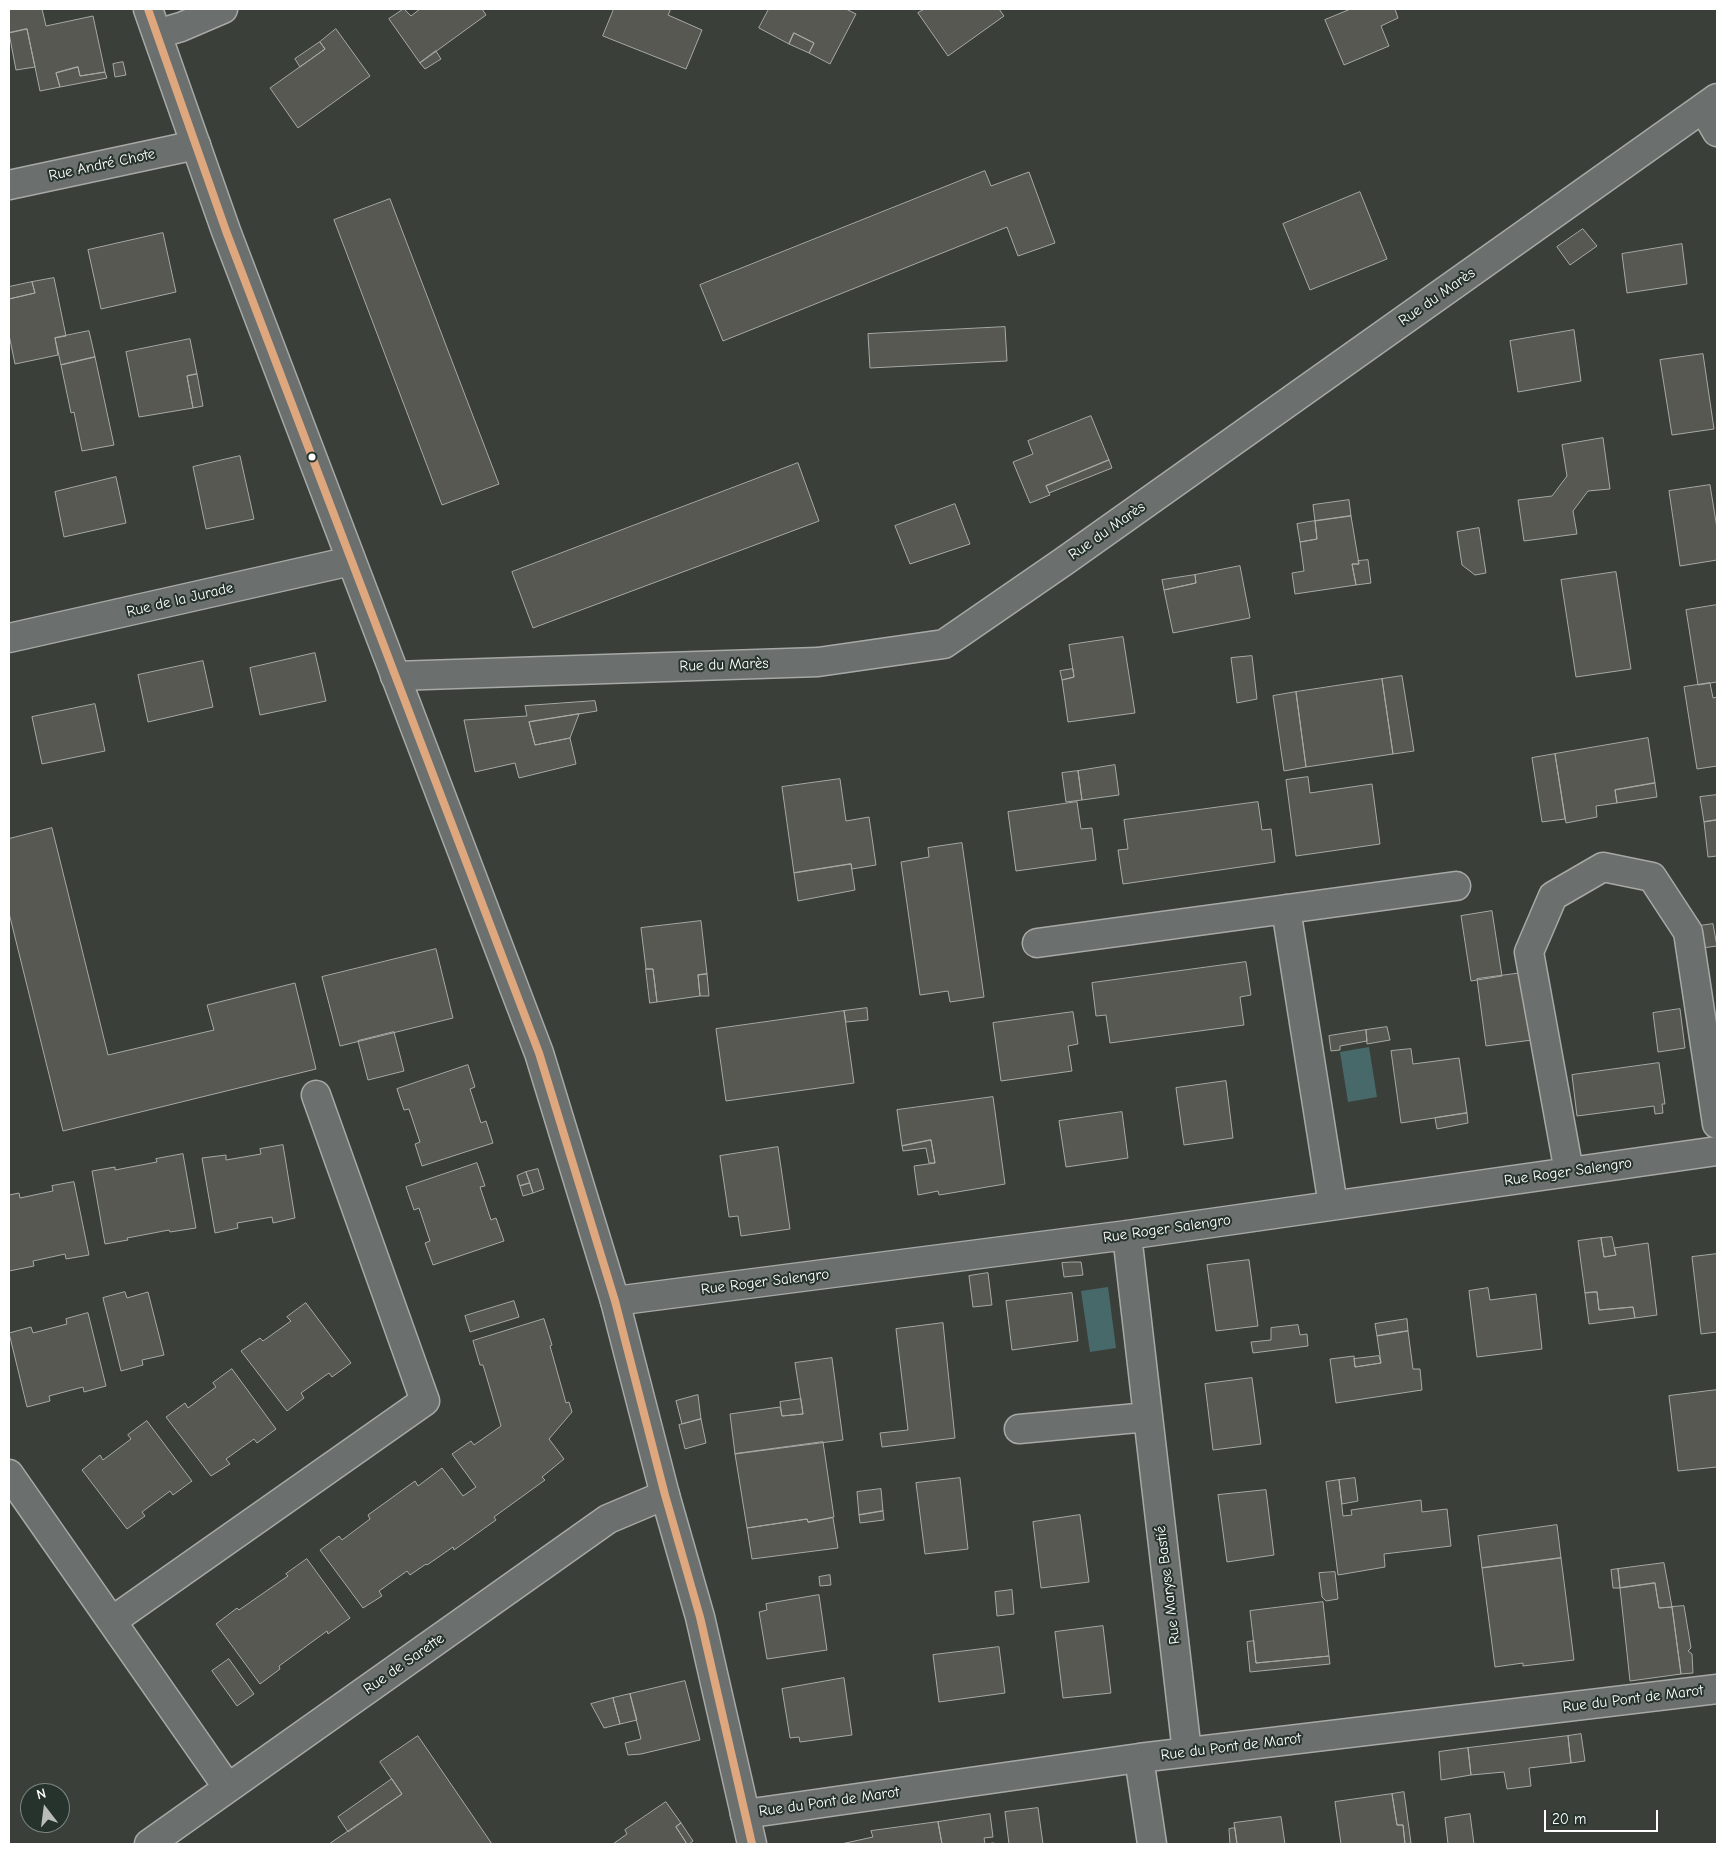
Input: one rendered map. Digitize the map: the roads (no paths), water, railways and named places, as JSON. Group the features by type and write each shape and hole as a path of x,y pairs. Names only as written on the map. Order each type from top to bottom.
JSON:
{"street":[{"path":"148,9 226,231 539,1053 616,1301 665,1495 700,1617 752,1844"},
{"path":"157,34 181,27 223,9"},
{"path":"1710,103 1717,132"},
{"name":"Rue du Marès","path":"395,676 818,662 944,644 1063,562 1710,103"},
{"name":"Rue André Chote","path":"9,185 196,145"},
{"name":"Rue de la Jurade","path":"9,638 352,562"},
{"path":"1569,1172 1529,952 1553,896 1603,867 1652,877 1688,932 1717,1124"},
{"path":"1037,942 1456,886"},
{"path":"1286,909 1333,1205"},
{"path":"112,1621 424,1400 316,1095"},
{"name":"Rue Roger Salengro","path":"616,1301 1127,1234 1717,1151"},
{"name":"Rue Maryse Bastié","path":"1127,1234 1187,1752"},
{"path":"1019,1429 1148,1417"},
{"path":"9,1474 228,1788"},
{"name":"Rue de Sarette","path":"149,1844 608,1519 665,1495"},
{"name":"Rue du Pont de Marot","path":"745,1814 1139,1758 1717,1688"},
{"path":"1139,1758 1152,1844"}],"water":[{"path":"1369,1047 1377,1097 1348,1102 1340,1052"},
{"path":"1108,1287 1116,1348 1090,1352 1081,1291"}]}
